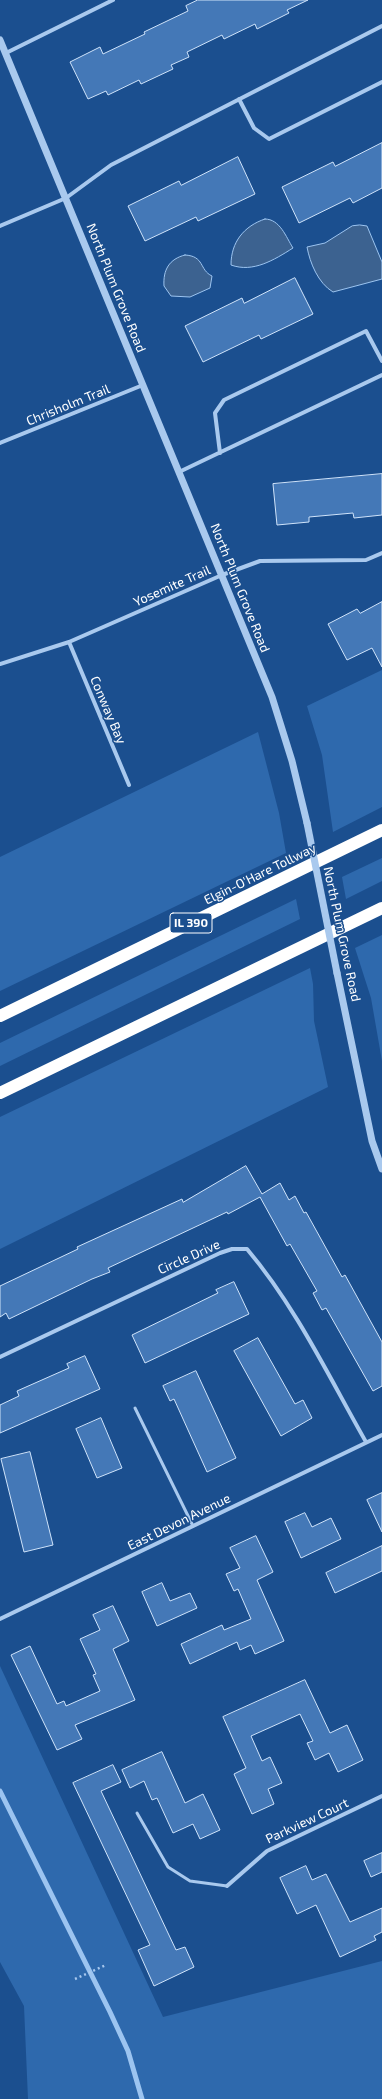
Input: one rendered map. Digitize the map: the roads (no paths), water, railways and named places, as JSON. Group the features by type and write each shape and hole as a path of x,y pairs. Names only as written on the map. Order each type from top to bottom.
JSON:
{"highway":[{"name":"Elgin-O'Hare Tollway","path":"0,1016 382,830"},
{"path":"0,1093 382,908"}],"street":[{"path":"6,53 114,0"},
{"path":"0,226 66,198 111,165 382,26"},
{"name":"North Plum Grove Road","path":"0,40 272,697 292,761 307,823 372,1141 382,1168"},
{"path":"239,99 254,128 269,139 382,82"},
{"path":"220,453 215,413 224,400 366,331 382,361"},
{"path":"179,472 382,375"},
{"name":"Chrisholm Trail","path":"0,443 143,385"},
{"name":"Yosemite Trail","path":"0,664 69,642 222,576 260,562 366,560 382,553"},
{"name":"Conway Bay","path":"69,642 129,785"},
{"name":"Circle Drive","path":"0,1357 220,1253 232,1249 247,1249 264,1269 303,1330 366,1442"},
{"name":"East Devon Avenue","path":"0,1618 382,1435"},
{"name":"Parkview Court","path":"227,1886 267,1851 382,1796"}],"lane":[{"path":"135,1408 193,1526"},
{"path":"137,1813 168,1867 190,1881 227,1886"}],"waterway":[{"path":"0,1791 128,2051 142,2099"}]}
